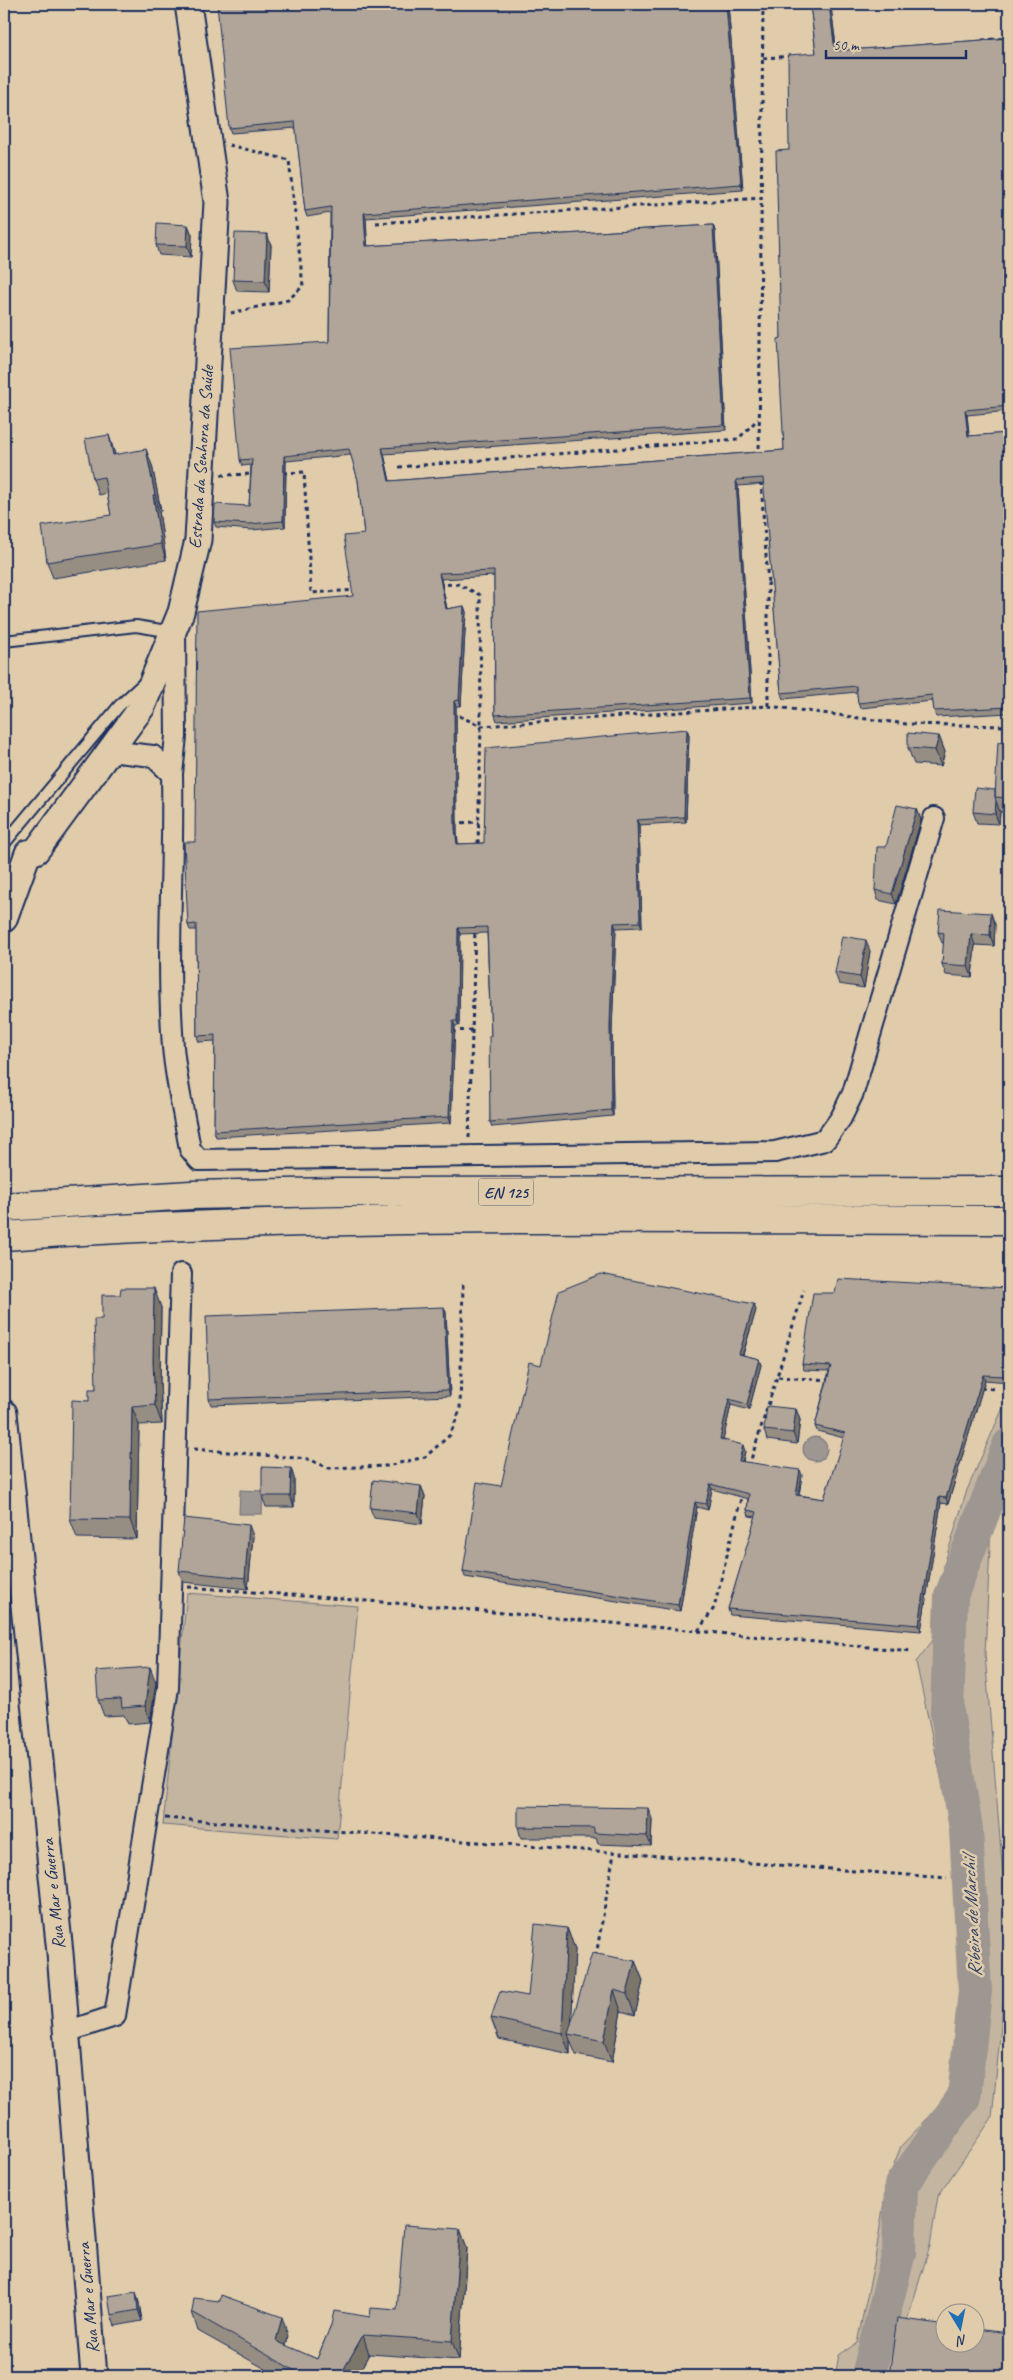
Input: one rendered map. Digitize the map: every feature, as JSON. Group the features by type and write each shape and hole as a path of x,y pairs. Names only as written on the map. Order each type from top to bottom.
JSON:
{"main road":[{"name":"EN 125","path":"4,1207 191,1195 338,1192 1009,1191"},
{"name":"EN 125","path":"4,1236 102,1229 417,1220 1009,1220"}],"street":[{"name":"Estrada da Senhora da Saúde","path":"4,919 28,853 36,851 142,707 181,612 198,540 218,202 188,4"},
{"path":"174,628 176,736 172,774 174,846 170,972 173,1049 190,1149 199,1160 775,1152 825,1140 841,1118 852,1093 934,818"},
{"path":"109,751 153,756 172,774"},
{"path":"66,2032 115,2016 168,1688 182,1274"},
{"name":"Rua Mar e Guerra","path":"4,1413 66,2032 94,2376"}],"lane":[{"path":"4,641 136,626 174,628"},
{"path":"4,844 119,706 156,671"}],"path":[{"path":"759,458 763,4"},
{"path":"980,40 1009,38"},
{"path":"763,58 792,56"},
{"path":"211,317 288,300 302,286 288,160 226,144"},
{"path":"376,223 762,198"},
{"path":"399,467 738,440 758,419"},
{"path":"276,473 304,472 310,593 360,590"},
{"path":"202,476 257,474"},
{"path":"760,477 768,584 768,706"},
{"path":"768,584 777,583"},
{"path":"438,586 458,584 480,595 482,726 478,849"},
{"path":"450,717 459,716 482,726 768,706 906,724 1009,726"},
{"path":"449,824 478,822"},
{"path":"468,1156 475,922"},
{"path":"443,1032 472,1030"},
{"path":"176,1448 308,1458 329,1468 387,1466 425,1457 450,1434 460,1410 463,1284"},
{"path":"747,1473 754,1445 778,1377 804,1290"},
{"path":"778,1377 838,1380"},
{"path":"976,1388 996,1389"},
{"path":"698,1630 714,1608 743,1491"},
{"path":"172,1586 698,1630 912,1651"},
{"path":"147,1817 947,1878"},
{"path":"596,1957 614,1853"}],"shaded area":[{"path":"1009,1394 1009,1484 991,1525 985,1654 1007,1925 1005,1985 992,2118 938,2196 930,2246 890,2376 835,2376 839,2355 857,2343 875,2259 887,2182 901,2146 951,2094 966,1981 948,1810 916,1662 940,1631 944,1565 967,1490"},
{"path":"815,1437 824,1440 827,1449 824,1458 815,1461 806,1458 803,1449 806,1440"},
{"path":"240,1490 263,1491 262,1514 239,1514"},
{"path":"187,1593 358,1606 337,1839 163,1825"}],"building":[{"path":"217,4 726,4 741,184 364,213 366,246 713,225 724,425 382,448 389,481 784,450 778,339 781,338 776,151 789,150 788,55 816,53 810,4 829,4 835,51 1009,38 1009,406 965,410 968,436 1009,433 1009,707 934,711 932,695 858,703 856,686 781,693 763,478 736,480 750,698 495,715 494,571 439,573 446,609 464,606 459,700 454,701 455,829 457,844 484,843 486,748 687,729 684,817 637,820 640,922 614,923 610,1025 611,1110 490,1122 489,1036 491,1036 487,927 458,928 457,1021 453,1021 449,1117 214,1131 215,1035 197,1036 196,924 188,925 184,842 195,842 197,611 353,596 344,536 364,534 358,480 349,449 284,456 283,521 250,524 214,522 215,504 249,506 252,459 240,460 230,348 329,342 331,207 305,211 295,122 229,128"},
{"path":"157,223 188,225 187,246 156,245"},
{"path":"235,233 267,234 265,281 233,280"},
{"path":"109,435 113,455 146,449 155,495 153,495 161,544 47,562 42,526 111,515 104,477 93,479 85,439"},
{"path":"908,733 939,736 935,750 908,748"},
{"path":"998,742 1009,743 1009,798 995,797"},
{"path":"975,788 995,790 995,814 973,812"},
{"path":"897,805 917,809 892,894 875,890 877,847 886,847"},
{"path":"940,910 991,913 990,935 971,934 968,966 942,964 944,933 938,932"},
{"path":"842,936 866,940 860,977 835,973"},
{"path":"601,1274 754,1304 739,1354 759,1359 747,1404 729,1399 720,1439 743,1445 739,1461 800,1470 796,1495 824,1499 845,1433 815,1426 831,1366 802,1364 813,1293 835,1293 838,1279 1009,1288 1009,1360 1006,1376 983,1375 946,1498 939,1497 919,1625 728,1609 757,1512 747,1510 749,1494 710,1484 706,1504 695,1502 678,1605 463,1571 477,1482 501,1486 529,1362 541,1365 559,1291"},
{"path":"121,1288 154,1288 153,1362 155,1405 132,1407 130,1520 70,1519 72,1400 89,1401 89,1389 96,1389 94,1319 102,1319 102,1295 120,1295"},
{"path":"444,1307 448,1390 209,1399 206,1316"},
{"path":"767,1406 796,1409 793,1433 764,1430"},
{"path":"262,1467 291,1468 290,1496 262,1496"},
{"path":"373,1480 421,1486 418,1513 370,1508"},
{"path":"184,1518 249,1525 245,1578 179,1571"},
{"path":"150,1667 145,1706 122,1708 121,1699 98,1700 96,1671"},
{"path":"518,1806 648,1808 647,1836 594,1833 594,1828 518,1827"},
{"path":"535,1924 567,1928 562,2033 491,2018 500,1991 528,1996"},
{"path":"592,1953 635,1961 627,1994 614,1990 604,2041 568,2034"},
{"path":"404,2225 460,2229 452,2341 363,2335 340,2376 304,2376 192,2312 194,2298 220,2301 221,2295 282,2317 276,2341 317,2359 331,2325 334,2311 370,2317 371,2308 397,2310"},
{"path":"136,2292 138,2310 111,2315 108,2296"},
{"path":"897,2318 936,2324 936,2352 986,2352 986,2330 1009,2333 1009,2376 889,2376"}],"waterway":[{"name":"Ribeira de Marchil","path":"868,2376 899,2252 901,2185 964,2097 975,1991 966,1829 947,1712 951,1596 1009,1445"}]}
